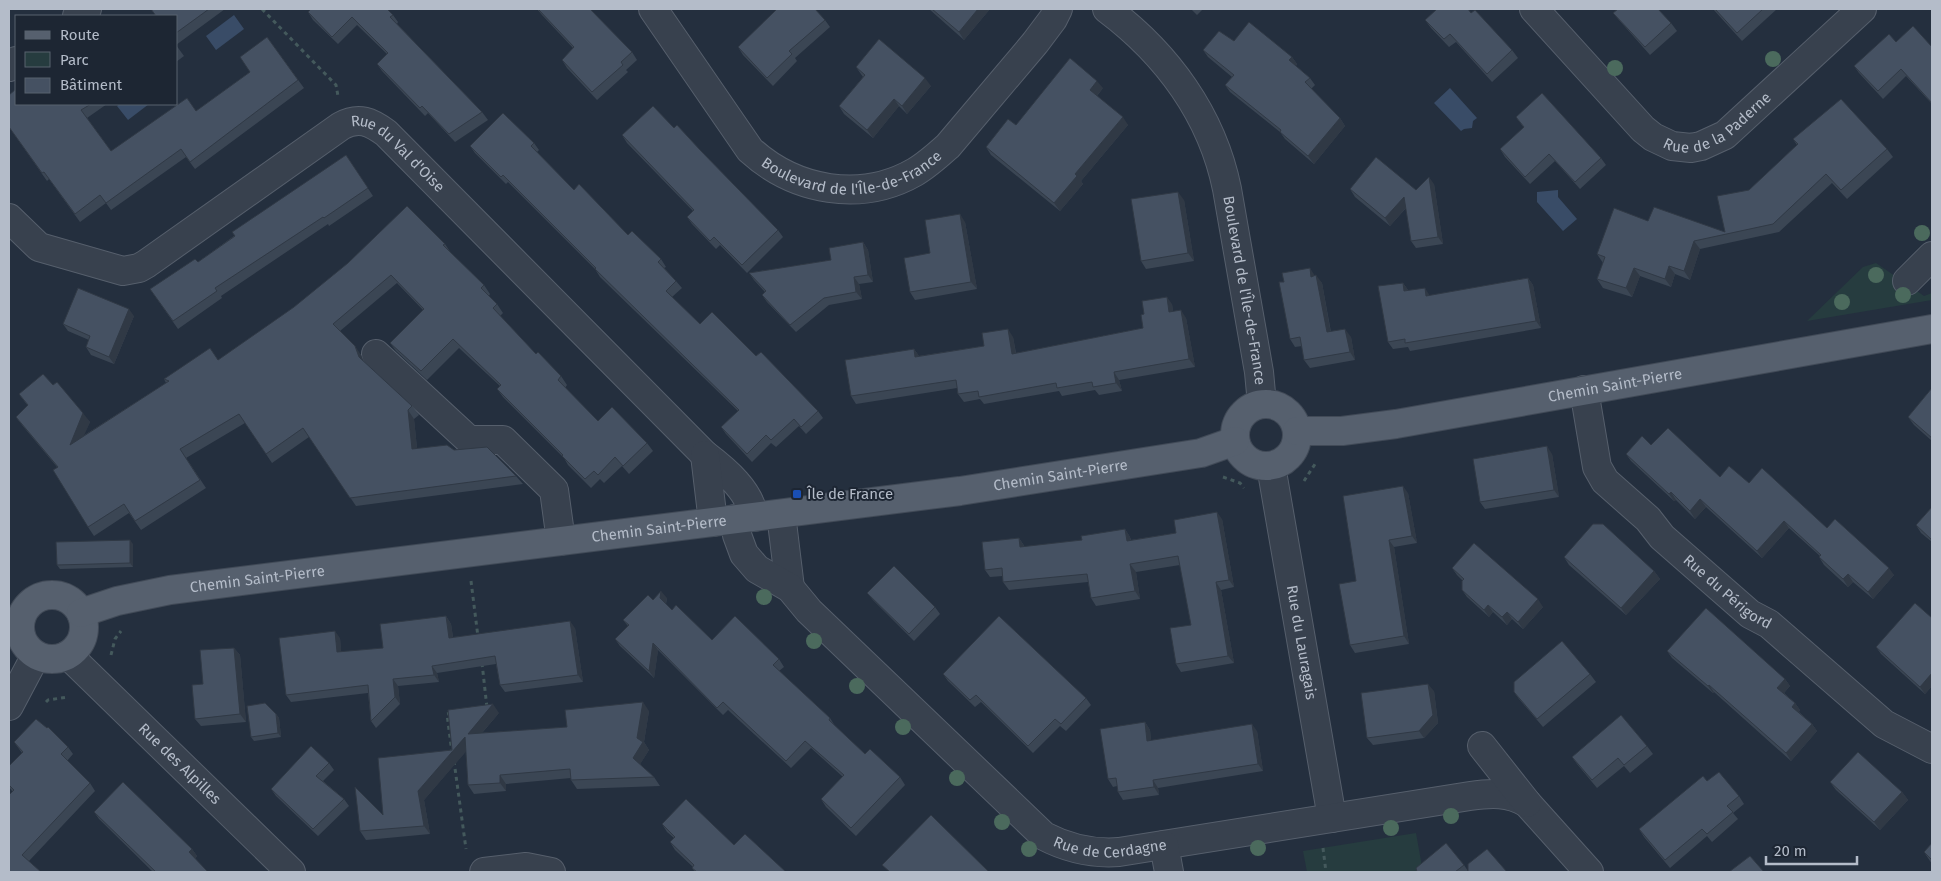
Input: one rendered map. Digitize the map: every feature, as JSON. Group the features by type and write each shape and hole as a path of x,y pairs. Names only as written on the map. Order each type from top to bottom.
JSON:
{"main road":[{"name":"Chemin Saint-Pierre","path":"1297,431 1342,431 1396,424 1932,329"},
{"path":"1262,404 1272,404 1289,414 1294,421 1297,431 1297,441 1294,450 1280,463 1271,466 1261,466 1252,463 1239,450 1235,441 1235,430 1238,421 1252,407 1262,404"},
{"name":"Chemin Saint-Pierre","path":"81,612 117,601 170,590 966,490 1201,453 1235,441"},
{"path":"56,594 66,597 81,612 85,624 83,636 78,647 68,655 47,659 36,655 28,648 22,638 15,611 27,607 35,599 45,595 56,594"}],"street":[{"name":"Boulevard de l'Île-de-France","path":"653,9 750,150 762,161 801,182 849,190 866,189 898,180 915,172 938,155 948,146 1035,43 1053,20 1058,9"},
{"path":"1068,9 1077,9"},
{"name":"Boulevard de l'Île-de-France","path":"1107,9 1145,40 1172,70 1195,105 1215,147 1227,189 1259,372 1262,404"},
{"name":"Rue de la Paderne","path":"1534,9 1643,129 1672,146 1691,148 1714,142 1725,135 1862,9"},
{"name":"Rue du Val d'Oise","path":"9,218 39,247 124,271 131,270 146,264 341,126 349,122 365,121 386,133 706,456 727,471 752,503 734,519"},
{"path":"1907,281 1932,256"},
{"path":"376,354 469,440 503,440 554,490 561,541"},
{"name":"Rue du Périgord","path":"1584,390 1597,467 1605,481 1648,519 1662,537 1743,608 1769,624 1884,724 1932,749"},
{"path":"706,456 734,519"},
{"name":"Rue du Lauragais","path":"1271,466 1332,818"},
{"path":"780,514 790,588"},
{"name":"Rue de Cerdagne","path":"734,519 737,535 744,554 757,569 790,588 809,610 1044,836 1072,849 1104,853 1488,794 1505,794 1519,798 1527,803"},
{"path":"9,706 36,655"},
{"name":"Rue des Alpilles","path":"68,655 291,872"},
{"name":"Rue de Cerdagne","path":"1482,746 1527,803 1589,872"},
{"path":"1044,836 1081,872"},
{"path":"1164,845 1169,872"},
{"path":"476,865 526,868 551,872"}],"path":[{"path":"262,9 336,84 341,126"},
{"path":"1218,475 1240,483 1250,494"},
{"path":"471,578 479,643"},
{"path":"479,710 487,708 482,662"},
{"path":"42,706 48,700 65,696 72,698"},
{"path":"455,713 447,714 476,865"}],"green space":[{"path":"1876,263 1924,296 1932,293 1932,300 1807,321 1863,267"},
{"path":"1416,833 1423,872 1307,872 1303,851"}],"water":[{"path":"234,15 244,29 216,50 206,36"},
{"path":"1450,88 1477,118 1473,121 1472,128 1461,131 1434,103"},
{"path":"118,105 148,105 128,120 117,106"},
{"path":"1558,190 1558,197 1577,219 1563,231 1537,202 1537,192"}],"building":[{"path":"151,9 209,9 178,32 178,15 155,15"},
{"path":"311,9 387,9 393,15 390,17 482,112 449,134 422,106 420,108 377,64 388,53 352,17 332,37 308,12"},
{"path":"538,9 590,9 632,52 621,62 623,65 592,92 562,60 574,47"},
{"path":"777,9 815,9 825,20 789,51 792,54 767,78 738,47"},
{"path":"932,9 978,9 959,32"},
{"path":"1437,9 1468,9 1471,13 1475,10 1512,50 1487,74 1450,34 1444,39 1425,20"},
{"path":"1618,9 1658,9 1671,23 1645,47 1613,13"},
{"path":"1715,9 1763,9 1737,33"},
{"path":"1249,22 1292,57 1289,60 1310,78 1305,82 1340,118 1308,156 1280,132 1281,130 1225,85 1234,75 1203,50 1219,31 1234,41"},
{"path":"1913,26 1932,47 1932,103 1901,69 1878,91 1854,66 1889,34 1896,42"},
{"path":"267,37 298,80 190,162 181,149 106,203 100,195 75,214 44,172 42,173 9,127 9,95 15,90 15,105 89,105 81,110 111,151 187,98 196,111 250,72 240,57"},
{"path":"879,39 925,78 902,106 894,99 867,130 839,106 865,75 856,67"},
{"path":"1070,58 1097,81 1090,90 1123,117 1075,174 1077,176 1054,203 986,147 1008,119 1016,125"},
{"path":"1542,93 1601,158 1575,182 1549,154 1525,177 1500,149 1524,127 1516,117"},
{"path":"1841,99 1887,149 1841,190 1826,174 1773,224 1694,241 1684,271 1669,266 1665,279 1634,268 1626,288 1597,279 1605,257 1597,254 1614,208 1648,221 1654,207 1725,232 1717,196 1749,190 1798,144 1793,139"},
{"path":"653,106 674,128 677,125 778,230 742,265 714,237 710,241 687,217 694,210 622,135"},
{"path":"503,113 534,143 531,146 574,190 579,184 628,235 632,231 661,259 658,262 676,281 666,291 700,324 712,312 756,356 761,352 818,411 801,427 794,419 771,440 766,435 747,454 721,427 739,410 595,269 503,175 501,177 470,146"},
{"path":"346,155 368,188 215,288 217,291 173,321 150,289 195,259 198,262 235,236 232,232"},
{"path":"1376,157 1416,190 1429,177 1438,237 1411,241 1404,197 1385,218 1350,189"},
{"path":"1178,192 1188,253 1141,261 1131,199"},
{"path":"407,206 484,285 481,288 497,304 493,308 536,354 538,352 561,376 558,380 598,421 612,407 647,443 623,466 615,457 598,475 594,471 585,479 497,389 501,385 453,339 421,371 390,343 424,309 391,275 333,324 355,346 359,357 412,406 408,410 412,449 447,445 454,450 487,447 516,476 350,498 303,428 266,454 239,414 180,449 200,480 135,521 124,504 88,527 53,470 58,467 16,417 28,405 19,394 43,374 53,385 57,382 83,413 70,445 169,381 164,379 210,348 218,360 294,307 348,263"},
{"path":"960,214 971,282 910,292 904,258 930,253 925,220"},
{"path":"863,242 868,275 854,277 856,292 824,298 790,325 762,295 766,291 749,273 831,260 829,248"},
{"path":"1310,268 1311,277 1316,275 1327,332 1345,329 1350,352 1304,360 1300,337 1290,339 1279,282 1284,282 1282,273"},
{"path":"1528,278 1536,321 1405,343 1405,339 1388,342 1378,286 1403,283 1404,291 1425,288 1426,296"},
{"path":"78,288 129,309 109,357 86,347 90,336 63,324"},
{"path":"1167,297 1169,312 1181,310 1189,359 1114,372 1116,383 1093,387 1092,382 1057,388 1056,383 979,397 978,391 958,394 956,380 851,396 845,360 914,349 915,357 984,346 982,333 1008,329 1012,354 1143,328 1141,315 1144,314 1142,301"},
{"path":"1932,388 1932,438 1908,417"},
{"path":"1668,428 1720,477 1729,466 1749,483 1762,468 1827,528 1835,519 1889,568 1868,592 1848,574 1843,579 1819,557 1821,555 1784,521 1757,551 1700,499 1690,511 1671,492 1669,494 1626,454 1642,436 1651,445"},
{"path":"1547,446 1554,490 1480,502 1473,459"},
{"path":"1403,486 1412,536 1389,540 1404,636 1350,645 1339,584 1356,581 1343,496"},
{"path":"1932,507 1932,540 1916,525"},
{"path":"1217,512 1229,580 1216,582 1228,656 1176,664 1170,628 1191,625 1178,556 1130,564 1135,591 1091,598 1087,574 1003,582 1002,568 985,570 982,542 1019,538 1020,547 1082,540 1081,536 1125,529 1127,541 1176,533 1174,520"},
{"path":"1593,524 1603,524 1654,571 1621,608 1564,557"},
{"path":"130,540 130,563 57,565 56,542"},
{"path":"1474,543 1538,599 1518,622 1507,612 1502,617 1488,605 1484,610 1462,590 1462,581 1464,579 1452,568"},
{"path":"894,566 935,607 909,634 867,593"},
{"path":"661,591 660,598 672,610 676,605 712,640 735,616 779,659 773,665 830,718 829,720 865,754 870,749 900,777 851,828 821,799 844,775 805,741 786,761 723,702 717,708 653,643 649,671 615,639 629,625 623,620 648,595 653,600"},
{"path":"1915,603 1932,618 1932,673 1920,687 1876,647"},
{"path":"1706,608 1785,679 1777,688 1795,703 1792,707 1812,724 1786,753 1709,685 1667,651"},
{"path":"446,616 449,638 570,621 578,675 500,685 495,656 432,666 434,675 393,679 395,697 371,721 368,685 286,695 279,638 335,631 337,652 383,648 380,624"},
{"path":"999,616 1086,698 1061,724 1055,719 1028,746 976,695 970,700 943,674"},
{"path":"1562,641 1590,674 1537,719 1514,692 1514,682"},
{"path":"234,648 240,714 195,719 192,685 203,684 200,650"},
{"path":"1428,684 1433,715 1419,731 1367,738 1361,693"},
{"path":"643,702 637,738 643,742 633,758 654,777 571,780 570,769 500,775 500,783 468,785 465,737 418,791 424,826 360,831 355,787 383,815 378,758 452,750 448,710 493,704 468,734 567,727 565,710"},
{"path":"265,703 276,714 278,733 251,737 247,706"},
{"path":"1621,715 1647,746 1624,765 1618,758 1592,780 1572,757"},
{"path":"36,719 48,727 68,747 61,754 90,783 22,855 41,872 9,872 9,795 14,790 9,785 9,766 23,752 14,742"},
{"path":"1145,722 1147,741 1252,724 1258,764 1153,780 1154,787 1118,792 1116,778 1108,779 1100,729"},
{"path":"311,746 329,763 316,776 344,799 313,829 271,789"},
{"path":"1858,752 1902,792 1874,822 1830,782"},
{"path":"1719,772 1739,796 1727,806 1733,812 1707,834 1702,829 1665,860 1639,829 1703,776 1707,781"},
{"path":"123,782 192,849 189,852 206,872 156,872 94,812"},
{"path":"686,799 734,845 745,834 786,872 697,872 692,868 694,865 670,842 675,837 662,824"},
{"path":"931,815 989,872 890,872 882,865"},
{"path":"1446,843 1464,865 1455,872 1417,872 1416,868"},
{"path":"1932,843 1932,860 1924,852"},
{"path":"1487,849 1507,872 1468,872 1468,864"},
{"path":"1750,856 1764,872 1729,872"}],"place":[{"name":"Île de France","path":"797,494"}]}
